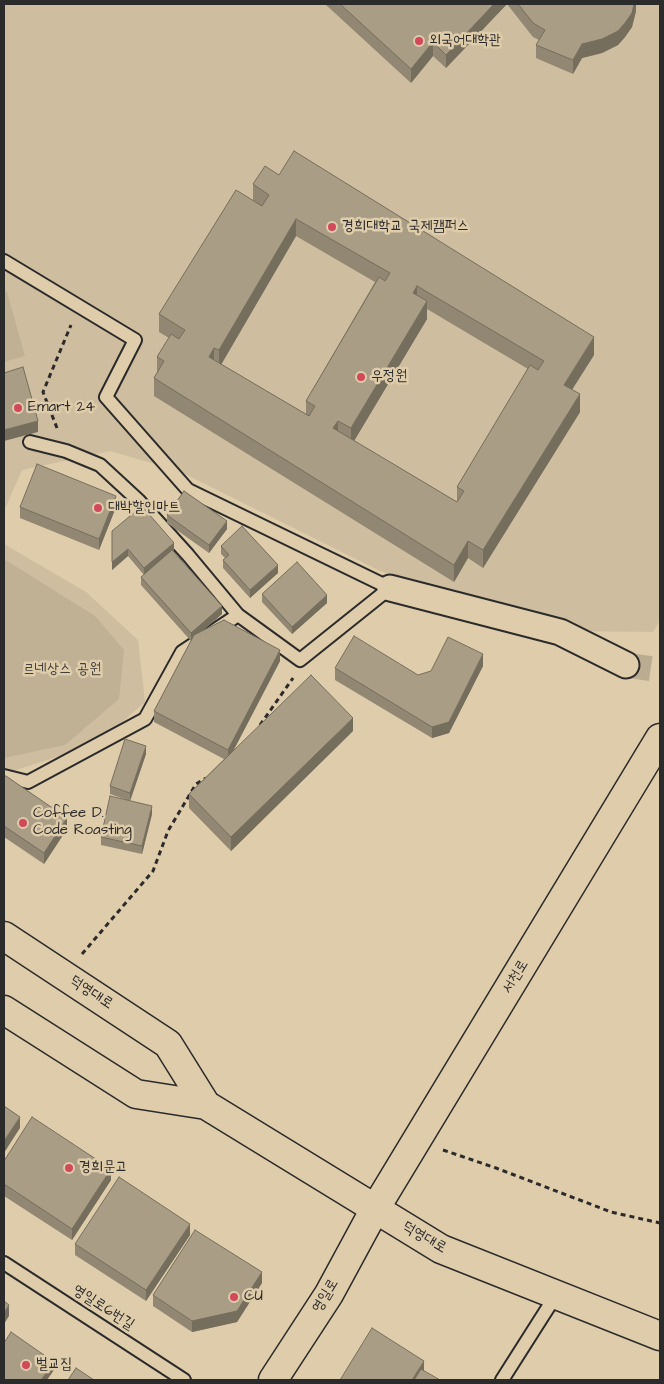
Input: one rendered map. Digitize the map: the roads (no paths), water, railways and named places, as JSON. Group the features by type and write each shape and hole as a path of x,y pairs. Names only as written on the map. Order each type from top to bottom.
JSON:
{"main road":[{"name":"서천로","path":"376,1209 658,742"},
{"name":"덕영대로","path":"4,936 168,1044 206,1105"},
{"name":"덕영대로","path":"5,1014 136,1094 206,1105 441,1249 660,1336"},
{"name":"영일로","path":"273,1380 328,1294 376,1209"}],"street":[{"path":"390,588 560,632 626,665"}],"lane":[{"path":"4,260 135,340 106,397 188,490 390,588 300,660 238,615 188,555 139,501 100,465 66,451 30,442"},
{"path":"4,776 28,782 146,719 182,652 238,615"},
{"name":"영일로6번길","path":"4,1263 184,1380"},
{"path":"502,1380 556,1295"}],"tunnel":[{"path":"626,665 660,670"}],"place":[{"name":"외국어대학관","path":"419,41"},
{"name":"경희대학교 국제캠퍼스","path":"332,227"},
{"name":"우정원","path":"361,377"},
{"name":"Emart 24","path":"18,408"},
{"name":"대박할인마트","path":"98,508"},
{"name":"Coffee D. Code Roasting","path":"23,823"},
{"name":"경희문고","path":"69,1168"},
{"name":"CU","path":"234,1297"},
{"name":"벌교집","path":"26,1365"}],"park label":[{"name":"르네상스 공원","path":"62,670"}]}
